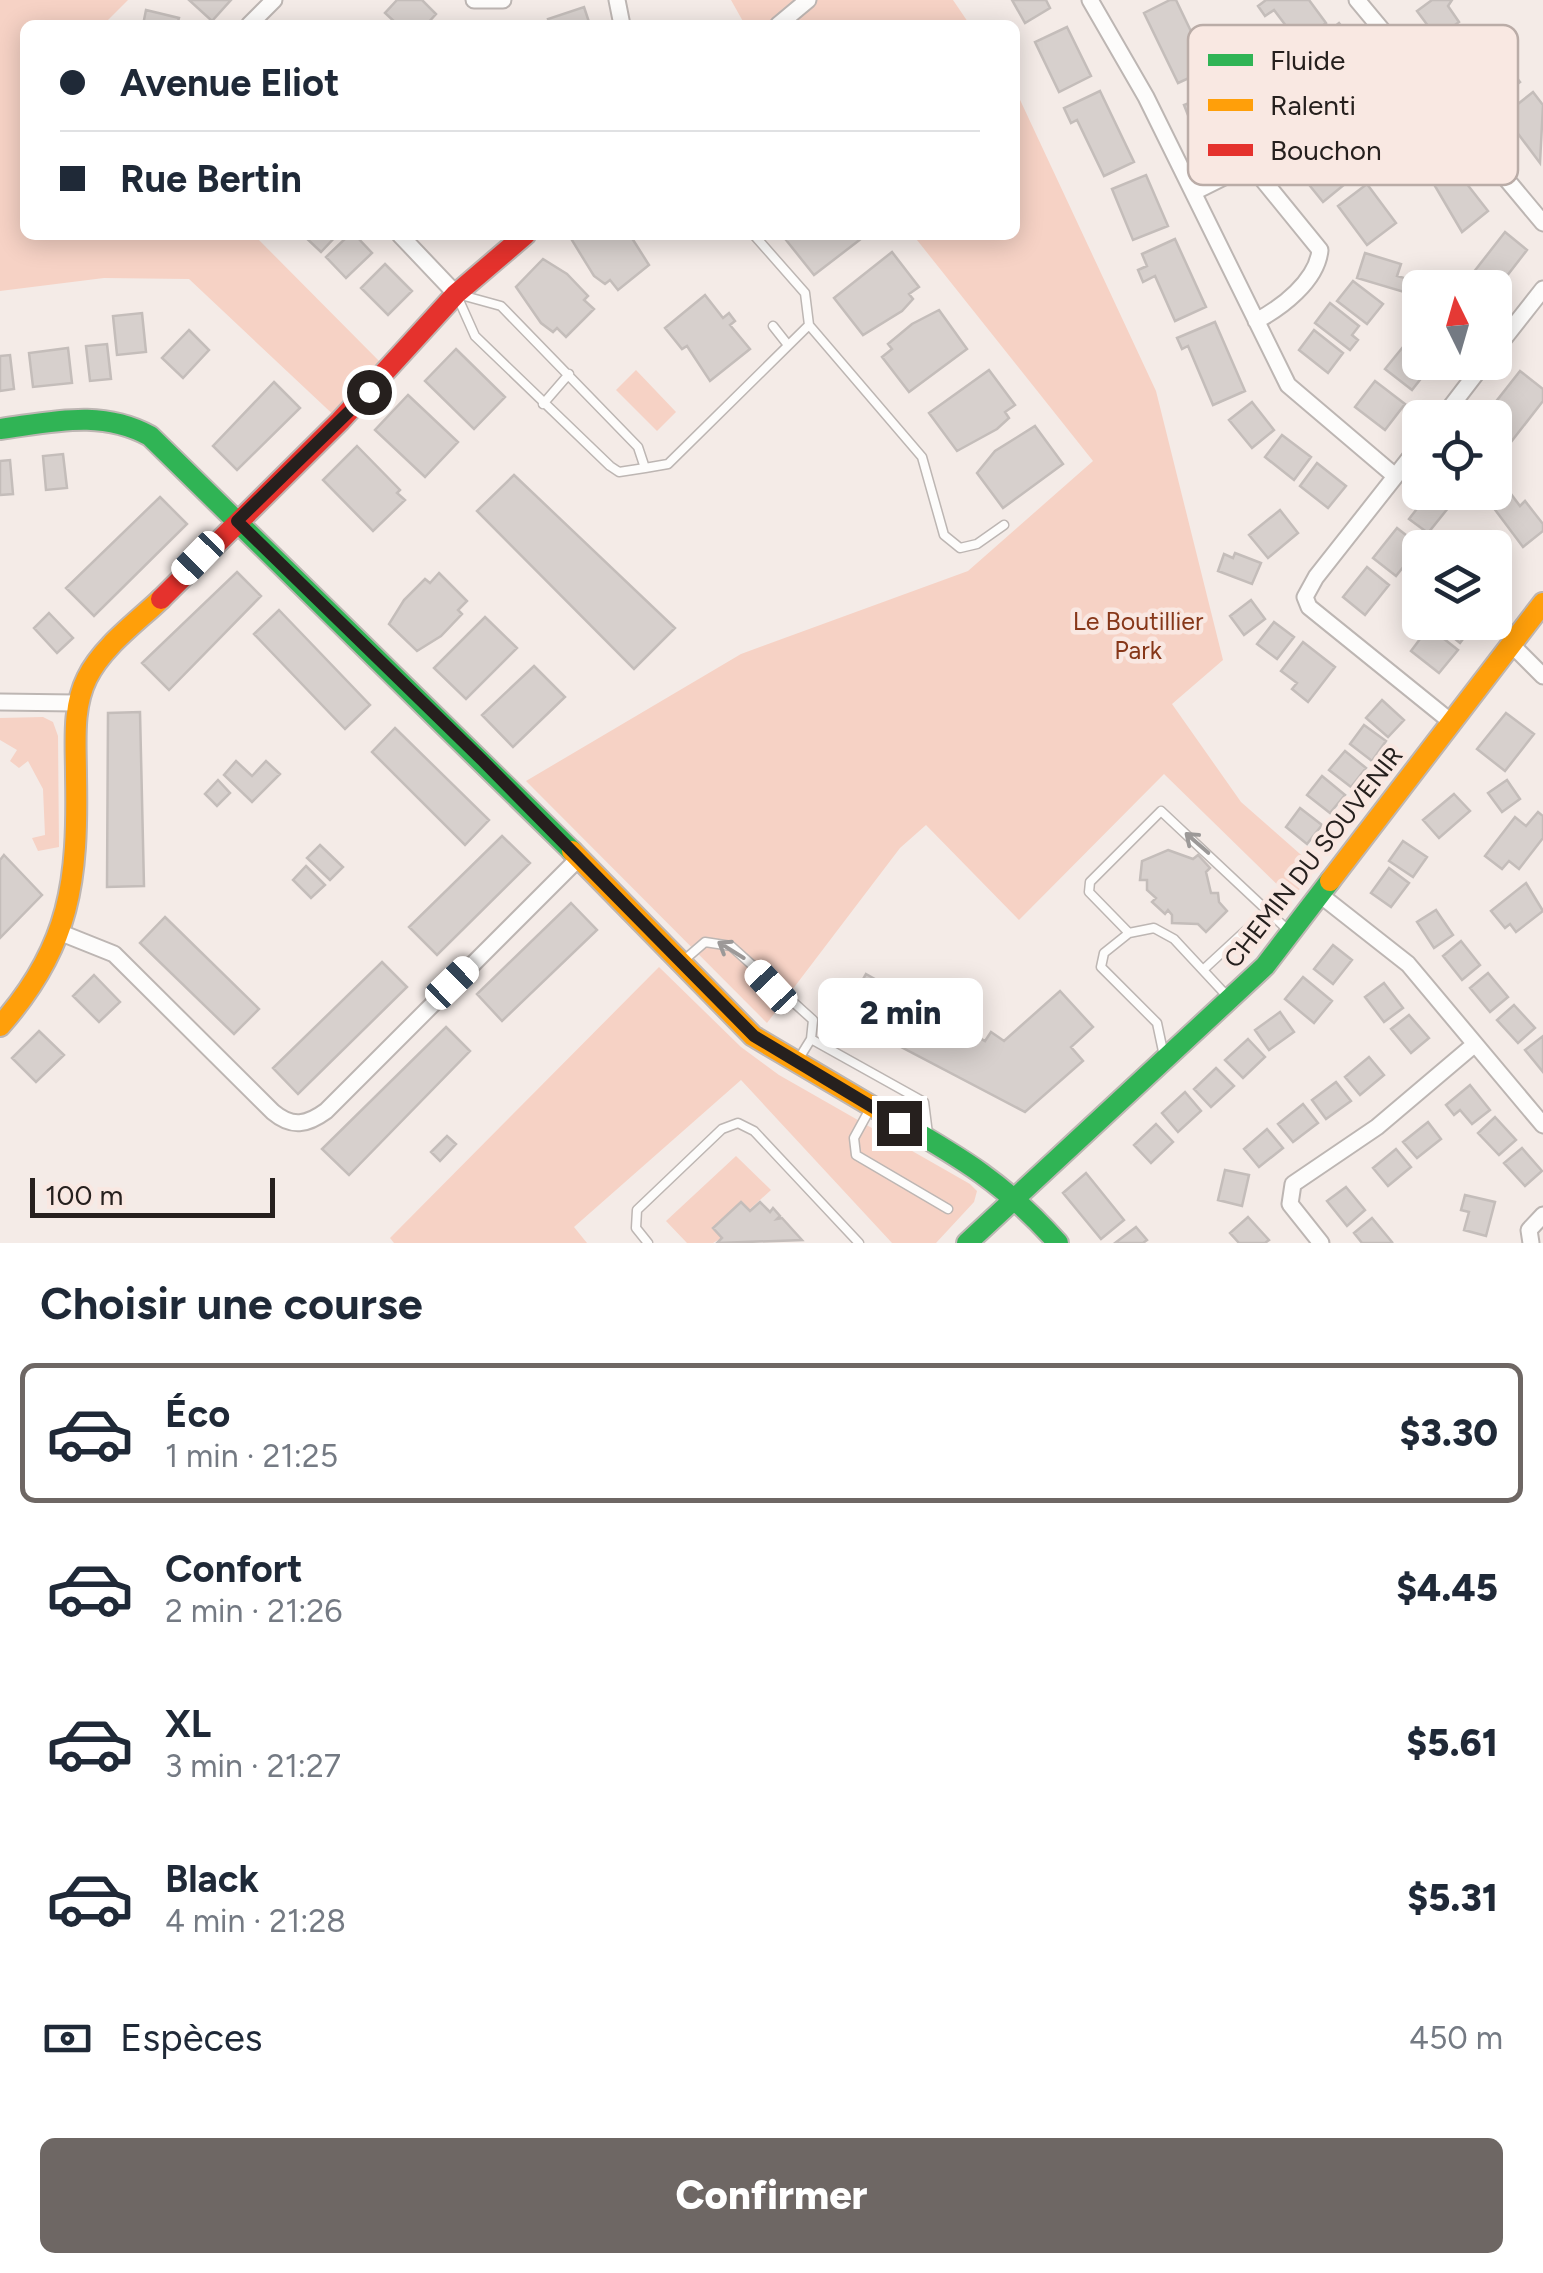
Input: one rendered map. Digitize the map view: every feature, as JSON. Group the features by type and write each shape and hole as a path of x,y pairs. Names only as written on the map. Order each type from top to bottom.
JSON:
{"street":[{"path":"254,20 274,0"},
{"path":"474,0 503,0"},
{"path":"784,20 808,0"},
{"path":"1090,0 1188,181"},
{"path":"1358,0 1379,25"},
{"path":"1190,185 1288,385 1395,476"},
{"path":"1194,192 1208,185"},
{"path":"1256,320 1279,309 1317,264 1320,250 1267,185"},
{"path":"1511,185 1543,223"},
{"path":"405,240 456,294"},
{"path":"0,1026 40,978 64,934 77,865 75,703 94,665 350,412 456,294 519,240"},
{"path":"1512,328 1543,289"},
{"path":"1456,400 1471,380"},
{"path":"0,429 94,417 132,424 237,521 754,1036 795,1064 982,1170 1016,1198 1058,1243"},
{"path":"1402,467 1306,590 1306,600 1450,721"},
{"name":"CHEMIN DU SOUVENIR","path":"967,1243 1265,966 1543,603"},
{"path":"1512,645 1543,676"},
{"path":"0,702 75,703"},
{"path":"64,934 114,954 273,1112 285,1122 300,1124 326,1111 579,858"},
{"path":"1319,894 1402,958 1543,1124"},
{"path":"1320,1243 1290,1204 1293,1184 1377,1127 1475,1044"},
{"path":"1531,1243 1529,1230 1543,1215"}],"lane":[{"path":"758,240 805,293 809,325 922,457 944,535 960,548 977,544 1004,525"},
{"path":"456,294 501,306 638,447 645,468"},
{"path":"456,294 475,336 619,472 668,464 809,325"},
{"path":"773,326 788,345"},
{"path":"543,404 569,374"},
{"path":"1129,933 1090,892 1090,882 1161,811 1290,932"},
{"path":"1203,970 1269,909"},
{"path":"1165,1060 1157,1023 1101,967 1104,952 1129,933 1154,928 1174,939 1230,1000"},
{"path":"682,962 705,942 732,946 771,987 808,1013 814,1020 811,1039 795,1064"},
{"path":"811,1039 924,1102 928,1139"},
{"path":"871,1107 854,1138 856,1155 948,1209"},
{"path":"648,1243 636,1228 637,1210 722,1129 738,1123 754,1131 859,1243"}],"green space":[{"path":"0,0 128,0 108,20 20,20 20,240 259,240 388,370 340,421 189,279 104,278 0,291"},
{"path":"731,0 953,0 967,20 742,20"},
{"name":"Le Boutillier Park","path":"1020,100 1156,391 1223,660 1172,704 1241,802 1316,868 1292,899 1164,774 1019,920 926,825 900,848 767,1023 526,781 741,654 968,571 1093,461 917,240 1020,240"},
{"path":"636,370 676,412 657,431 616,390"},
{"path":"43,717 53,722 58,736 59,847 38,851 32,838 45,835 43,789 28,761 19,768 10,761 17,750 0,740 0,718"},
{"path":"659,967 741,1047 779,1075 970,1184 977,1191 974,1202 936,1243 892,1243 741,1080 574,1227 587,1243 394,1243 390,1238"},
{"path":"736,1156 771,1190 749,1210 741,1202 713,1228 722,1238 713,1243 687,1243 666,1221"}],"building":[{"path":"189,0 231,0 211,20"},
{"path":"397,0 422,0 436,14 431,20 393,20 385,13"},
{"path":"1012,0 1046,0 1050,8 1025,23"},
{"path":"1176,0 1188,25 1188,78 1178,83 1144,13"},
{"path":"1266,0 1309,0 1326,23 1285,25 1274,10 1265,16 1258,6"},
{"path":"1432,0 1452,0 1448,6 1459,22 1427,25 1417,11"},
{"path":"584,7 588,20 548,20"},
{"path":"146,10 179,18 178,20 144,20"},
{"path":"1067,27 1091,76 1059,92 1035,42"},
{"path":"1100,91 1134,162 1104,176 1077,120 1071,123 1064,108"},
{"path":"1533,92 1543,105 1540,163 1518,134 1518,104"},
{"path":"1146,175 1168,226 1133,240 1112,189"},
{"path":"1309,185 1344,185 1323,202"},
{"path":"1368,185 1396,223 1367,245 1338,206"},
{"path":"1468,185 1488,211 1462,232 1435,186"},
{"path":"1505,232 1527,250 1512,270 1475,270"},
{"path":"1175,239 1206,307 1175,321 1155,276 1143,282 1138,270 1147,266 1142,254"},
{"path":"308,240 332,240 321,252"},
{"path":"344,240 360,240 372,253 346,278 326,257"},
{"path":"572,240 633,240 649,265 618,290 610,280 605,284 594,276"},
{"path":"786,240 860,240 814,275"},
{"path":"892,252 919,287 909,294 913,299 902,311 863,335 834,298"},
{"path":"1365,253 1401,264 1397,276 1402,277 1402,291 1357,278"},
{"path":"543,259 567,274 588,296 584,300 594,309 566,337 557,328 553,332 541,323 516,287"},
{"path":"385,264 412,291 388,315 361,288"},
{"path":"1353,281 1383,304 1367,324 1337,301"},
{"path":"705,295 723,318 729,313 735,321 730,325 750,349 710,381 687,346 682,349 665,328"},
{"path":"1330,303 1359,326 1352,335 1358,340 1350,350 1315,323"},
{"path":"939,310 967,349 909,392 882,357 892,349 888,344 912,324"},
{"path":"142,313 146,352 117,355 113,316"},
{"path":"1215,322 1245,391 1213,405 1188,346 1182,349 1177,338"},
{"path":"189,330 209,350 183,378 162,358"},
{"path":"1314,330 1343,353 1328,373 1299,350"},
{"path":"107,344 111,379 90,381 86,346"},
{"path":"68,348 72,383 33,387 29,353"},
{"path":"1402,348 1402,380 1420,380 1412,390 1385,369"},
{"path":"456,349 505,397 474,429 425,381"},
{"path":"10,355 14,389 0,391 0,356"},
{"path":"989,370 1015,405 1005,412 1009,418 997,429 957,451 929,413"},
{"path":"1520,371 1543,389 1543,401 1512,441 1512,400 1497,400"},
{"path":"1375,381 1402,402 1402,408 1385,430 1355,407"},
{"path":"274,382 300,408 237,470 213,446"},
{"path":"408,395 458,442 425,477 375,430"},
{"path":"1252,402 1274,430 1252,448 1229,420"},
{"path":"1035,426 1063,464 1003,508 977,473 995,451"},
{"path":"1282,435 1311,457 1294,480 1265,457"},
{"path":"357,446 405,500 373,531 323,480"},
{"path":"63,454 67,488 46,490 43,456"},
{"path":"10,460 13,494 0,495 0,461"},
{"path":"1317,463 1346,486 1328,508 1300,486"},
{"path":"514,475 675,628 634,669 477,511"},
{"path":"1512,495 1520,506 1525,501 1543,524 1543,531 1523,547 1495,510 1512,510"},
{"path":"160,497 187,524 94,616 66,588"},
{"path":"1280,510 1298,533 1268,558 1249,535"},
{"path":"1416,510 1447,510 1430,530 1409,519"},
{"path":"1397,528 1402,532 1402,568 1396,576 1373,558"},
{"path":"1235,553 1261,563 1252,584 1218,571 1224,554 1233,558"},
{"path":"1367,567 1389,585 1365,615 1343,597"},
{"path":"237,572 261,596 169,690 142,663"},
{"path":"439,573 467,601 458,610 462,614 441,636 417,651 389,624 404,600 425,579 430,583"},
{"path":"1251,600 1265,619 1244,635 1230,616"},
{"path":"279,610 370,705 345,729 254,634"},
{"path":"49,613 73,638 57,653 34,628"},
{"path":"485,617 517,648 466,699 434,668"},
{"path":"1274,622 1294,637 1277,659 1257,644"},
{"path":"1419,640 1445,640 1458,650 1439,673 1411,651"},
{"path":"1303,642 1335,667 1308,702 1292,689 1297,683 1281,671"},
{"path":"534,666 565,697 513,747 482,715"},
{"path":"1382,700 1404,720 1388,737 1366,718"},
{"path":"140,712 144,886 107,887 108,713"},
{"path":"1506,713 1534,734 1505,771 1477,749"},
{"path":"1364,725 1386,741 1372,761 1350,744"},
{"path":"395,728 489,820 465,845 372,752"},
{"path":"1345,751 1366,768 1351,787 1329,770"},
{"path":"236,761 252,776 266,761 280,774 252,802 224,775"},
{"path":"1322,776 1345,795 1330,813 1307,795"},
{"path":"218,780 230,793 217,806 205,794"},
{"path":"1507,780 1520,799 1502,812 1488,793"},
{"path":"1454,794 1470,811 1439,838 1423,820"},
{"path":"1300,808 1322,825 1307,844 1286,827"},
{"path":"1538,812 1543,816 1543,838 1519,869 1509,861 1502,869 1485,856 1515,817 1526,826"},
{"path":"502,836 530,863 437,955 409,927"},
{"path":"1403,841 1427,857 1413,877 1389,861"},
{"path":"320,845 343,867 330,880 307,858"},
{"path":"1168,850 1193,859 1198,855 1210,868 1206,872 1211,893 1218,893 1219,902 1227,911 1206,932 1198,924 1172,923 1168,910 1165,914 1152,902 1156,898 1147,890 1147,880 1140,880 1142,861"},
{"path":"4,855 42,895 0,938 0,860"},
{"path":"306,866 325,885 311,898 293,880"},
{"path":"1389,868 1409,883 1391,907 1371,893"},
{"path":"1526,883 1543,911 1516,932 1510,924 1505,928 1491,911"},
{"path":"571,903 597,930 502,1021 477,994"},
{"path":"1436,910 1453,935 1434,948 1417,922"},
{"path":"165,917 259,1009 234,1034 140,943"},
{"path":"1461,941 1480,965 1462,980 1443,956"},
{"path":"1333,945 1352,960 1333,984 1314,969"},
{"path":"382,962 407,987 298,1094 273,1068"},
{"path":"1488,973 1508,997 1490,1012 1470,988"},
{"path":"866,974 985,1041 991,1032 1004,1041 1060,991 1093,1027 1071,1047 1083,1061 1025,1112 842,1016"},
{"path":"94,975 120,1002 99,1022 73,996"},
{"path":"1303,977 1332,1001 1314,1023 1285,999"},
{"path":"1384,983 1403,1008 1384,1022 1365,997"},
{"path":"1514,1005 1535,1028 1518,1043 1497,1020"},
{"path":"1280,1012 1294,1032 1269,1050 1255,1030"},
{"path":"1409,1015 1429,1038 1411,1053 1391,1029"},
{"path":"446,1027 470,1051 349,1175 322,1149"},
{"path":"39,1031 64,1055 36,1082 12,1058"},
{"path":"1543,1036 1543,1072 1525,1050"},
{"path":"1248,1039 1265,1057 1243,1078 1225,1060"},
{"path":"1369,1057 1384,1075 1360,1095 1345,1077"},
{"path":"1216,1068 1234,1086 1211,1107 1194,1089"},
{"path":"1336,1082 1351,1101 1326,1119 1312,1100"},
{"path":"1470,1085 1490,1110 1472,1124 1460,1110 1454,1115 1446,1105"},
{"path":"1185,1092 1201,1111 1178,1132 1162,1113"},
{"path":"1303,1104 1318,1123 1293,1142 1278,1124"},
{"path":"1495,1117 1516,1140 1499,1155 1478,1133"},
{"path":"1428,1122 1441,1139 1417,1158 1403,1142"},
{"path":"1156,1124 1173,1142 1151,1163 1134,1145"},
{"path":"1267,1129 1283,1148 1259,1167 1244,1149"},
{"path":"447,1136 456,1144 440,1161 431,1152"},
{"path":"1522,1148 1542,1171 1525,1186 1504,1163"},
{"path":"1396,1149 1411,1167 1388,1186 1373,1168"},
{"path":"1225,1170 1249,1175 1242,1206 1218,1200"},
{"path":"1086,1173 1124,1220 1101,1239 1063,1193"},
{"path":"1346,1187 1365,1210 1347,1226 1327,1201"},
{"path":"1465,1195 1495,1202 1486,1236 1464,1230 1469,1212 1461,1210"},
{"path":"741,1202 750,1211 760,1202 770,1212 773,1208 780,1216 777,1219 782,1218 802,1240 717,1243 722,1238 713,1228"},
{"path":"1248,1217 1269,1240 1239,1243 1230,1233"},
{"path":"1372,1218 1392,1242 1362,1243 1354,1233"},
{"path":"1136,1227 1147,1240 1115,1243"}],"traffic: fast":[{"path":"0,429 95,420 150,436 572,851"},
{"path":"967,1243 1265,966 1330,881"},
{"path":"880,1111 996,1184 1058,1243"}],"traffic: slow":[{"path":"0,1026 42,968 65,910 75,848 76,726 82,689 102,656 161,599"},
{"path":"1330,881 1543,603"},
{"path":"572,851 753,1036 880,1111"}],"traffic: jam":[{"path":"161,599 340,421 456,294 519,240"}],"route":[{"path":"369,392 237,521 482,760 754,1036 899,1123"}]}
